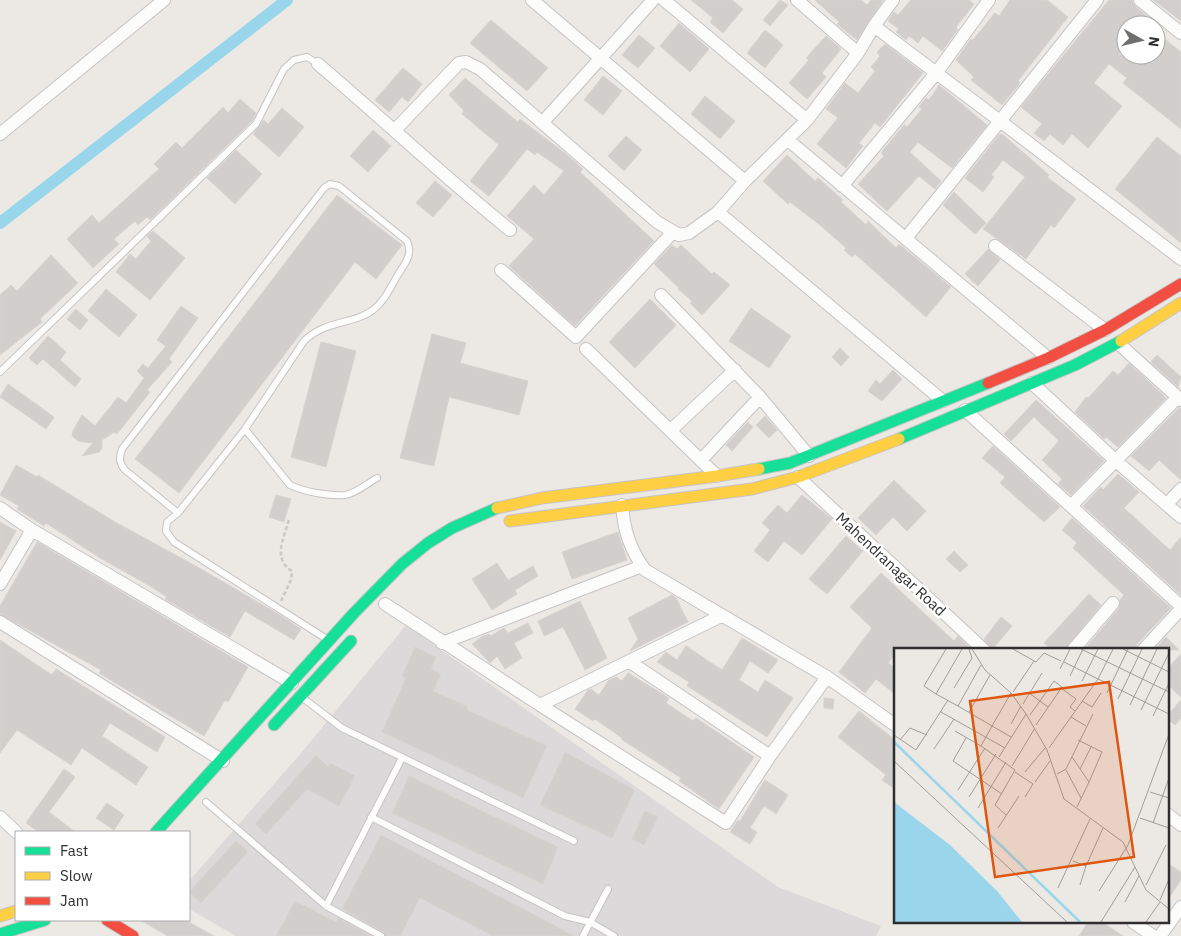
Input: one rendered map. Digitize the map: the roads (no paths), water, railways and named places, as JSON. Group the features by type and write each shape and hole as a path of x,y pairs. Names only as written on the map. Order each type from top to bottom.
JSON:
{"main road":[{"path":"157,831 223,761 330,640 402,564 428,543 475,516 499,507 542,498 717,476 774,466 809,456 1048,358 1105,330 1181,284"},
{"path":"499,525 547,515 678,500 752,488 798,477 855,457 1032,383 1118,343 1181,303"},
{"path":"264,737 302,697 356,634"},
{"path":"198,811 209,799"},
{"path":"0,916 15,911"},
{"path":"0,934 42,921"},
{"path":"109,921 133,936"}],"street":[{"path":"0,134 164,0"},
{"path":"532,0 745,181"},
{"path":"543,122 600,56 653,0"},
{"path":"664,0 807,120"},
{"path":"797,0 858,53"},
{"path":"395,130 459,63 466,62 480,69 657,222 673,232 689,234 718,212 745,181 807,120 858,53 874,26 893,0"},
{"path":"842,186 937,72 989,0"},
{"path":"906,238 1097,0"},
{"path":"1140,0 1181,33"},
{"path":"874,26 937,72 1181,260"},
{"path":"318,64 395,130 448,180 510,230"},
{"path":"788,140 1048,358"},
{"path":"718,212 943,401"},
{"path":"501,270 576,337 673,232"},
{"path":"995,246 1105,330"},
{"path":"661,295 760,397 809,456"},
{"path":"1071,506 1179,399 1118,343"},
{"path":"586,349 717,476"},
{"path":"671,430 734,370"},
{"path":"1032,383 1116,461 1181,517"},
{"path":"702,460 760,397"},
{"path":"965,410 1181,607 1145,648"},
{"name":"Mahendranagar Road","path":"798,477 982,648"},
{"path":"1167,504 1181,489"},
{"path":"622,505 624,530 633,554 645,570 827,677 894,724"},
{"path":"0,508 32,530 292,683"},
{"path":"0,584 32,530"},
{"path":"442,643 642,566"},
{"path":"385,603 442,643 726,823 770,756 827,677"},
{"path":"1075,648 1112,603"},
{"path":"540,705 722,616"},
{"path":"0,622 223,761"},
{"path":"630,662 770,756"},
{"path":"1168,815 1181,824"},
{"path":"0,817 15,831"},
{"path":"1160,936 1181,907"},
{"path":"1135,924 1153,936"}],"lane":[{"path":"0,372 256,124 284,69 294,60 307,57 318,64"},
{"path":"178,514 120,465 122,450 324,188 330,184 340,186 407,242 409,256 382,302 371,311 326,326 314,332 304,341 245,429 178,514 167,522 166,531 174,542 330,640"},
{"path":"245,429 290,485 298,489 308,492 346,495 377,478"},
{"path":"302,697 334,724 574,841"},
{"path":"326,906 402,758"},
{"path":"209,799 326,906 381,936"},
{"path":"371,817 565,916 590,922 614,936"},
{"path":"583,936 608,889"}],"waterway":[{"path":"0,223 287,0"}]}
